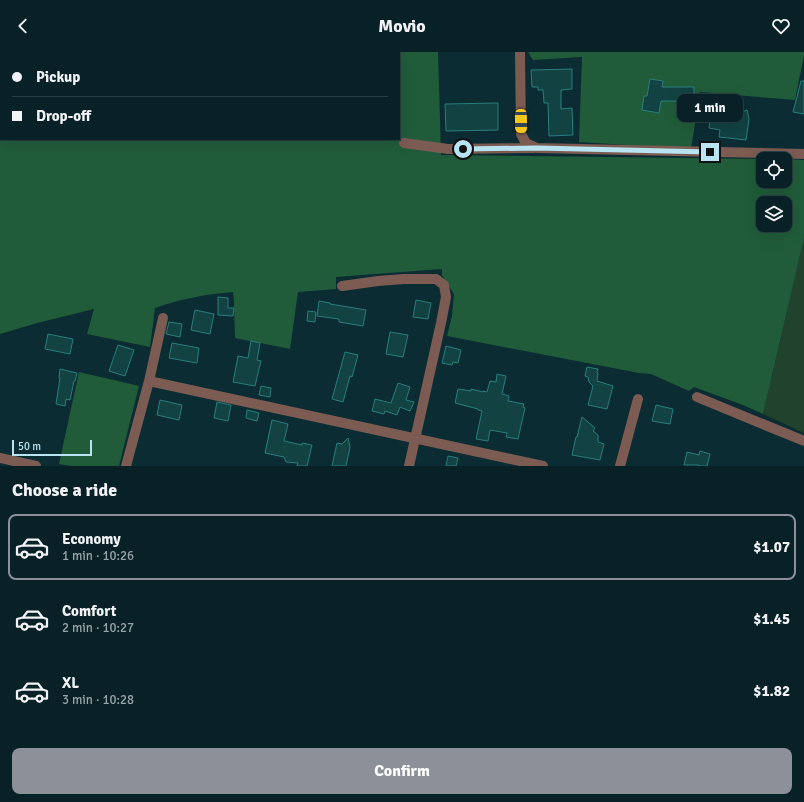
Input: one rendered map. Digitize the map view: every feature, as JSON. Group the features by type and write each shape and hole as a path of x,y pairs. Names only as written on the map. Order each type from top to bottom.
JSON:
{"street":[{"path":"520,52 521,134 526,143 537,148"},
{"path":"404,143 448,149 537,148 804,154"},
{"path":"342,286 404,279 436,279 444,285 446,297 441,323 409,466"},
{"path":"126,466 149,382 164,318"},
{"path":"149,382 543,466"},
{"path":"697,397 804,441"},
{"path":"620,466 638,399"},
{"path":"0,458 36,466"}],"green space":[{"path":"400,52 438,52 441,155 756,159 756,188 792,188 792,159 804,160 804,238 763,414 694,387 689,391 651,374 639,373 447,336 452,316 454,294 442,275 442,269 336,277 336,289 298,292 290,349 235,338 233,292 194,297 155,308 150,347 87,334 94,309 0,334 0,140 400,140"},
{"path":"528,52 804,52 804,55 795,100 700,92 691,149 579,142 582,57 533,60"},
{"path":"804,238 804,433 763,414"},
{"path":"79,372 139,386 119,466 72,466 59,464"}],"building":[{"path":"572,69 572,89 561,90 561,109 572,108 573,135 549,136 548,103 544,103 543,90 538,90 538,87 532,87 531,70"},
{"path":"650,79 663,81 662,87 694,87 694,101 661,101 659,113 642,110 644,96 647,96"},
{"path":"801,81 804,81 804,114 793,112"},
{"path":"498,103 498,130 446,131 445,104"},
{"path":"711,110 739,113 747,110 749,119 746,140 719,137 720,130 709,128"},
{"path":"218,297 228,298 228,308 234,308 233,316 218,315"},
{"path":"416,300 431,303 428,319 413,317"},
{"path":"319,301 366,310 363,326 339,322 339,319 317,316"},
{"path":"195,310 214,314 210,334 191,330"},
{"path":"308,311 316,312 315,322 307,321"},
{"path":"169,322 182,324 180,337 166,334"},
{"path":"390,332 408,335 403,357 386,354"},
{"path":"48,334 73,339 70,354 45,349"},
{"path":"251,341 260,343 257,360 261,361 255,386 233,382 238,356 248,358"},
{"path":"172,343 199,348 197,363 169,358"},
{"path":"118,345 134,350 125,376 109,371"},
{"path":"446,346 461,350 458,363 453,362 452,365 442,363"},
{"path":"345,352 358,355 352,377 350,376 343,402 332,399"},
{"path":"587,367 598,369 597,381 613,386 607,409 588,405 593,386 589,382 588,377 585,376"},
{"path":"60,369 77,373 70,400 66,399 65,406 56,404"},
{"path":"497,374 506,376 502,394 509,396 508,401 524,404 523,407 525,408 518,439 506,437 507,433 490,430 488,441 476,439 482,411 455,403 458,389 471,391 471,389 487,392 490,381 496,382"},
{"path":"398,383 410,387 406,400 414,402 410,411 400,407 397,415 385,411 384,414 372,411 375,399 391,403"},
{"path":"261,386 271,388 270,397 259,395"},
{"path":"160,400 182,405 179,420 157,415"},
{"path":"217,402 231,405 228,421 214,418"},
{"path":"656,405 673,409 670,424 652,421"},
{"path":"247,410 259,413 257,421 246,418"},
{"path":"582,417 595,428 593,431 598,435 598,442 604,444 600,460 572,455"},
{"path":"272,420 288,424 284,441 302,445 302,443 312,445 307,466 297,466 298,463 286,462 284,457 265,453"},
{"path":"348,438 350,447 346,466 332,466 337,443 342,444"},
{"path":"700,451 710,454 707,466 684,465 687,452 699,455"},
{"path":"448,456 458,458 456,466 446,466"}],"route":[{"path":"463,149 537,148 710,152"}]}
